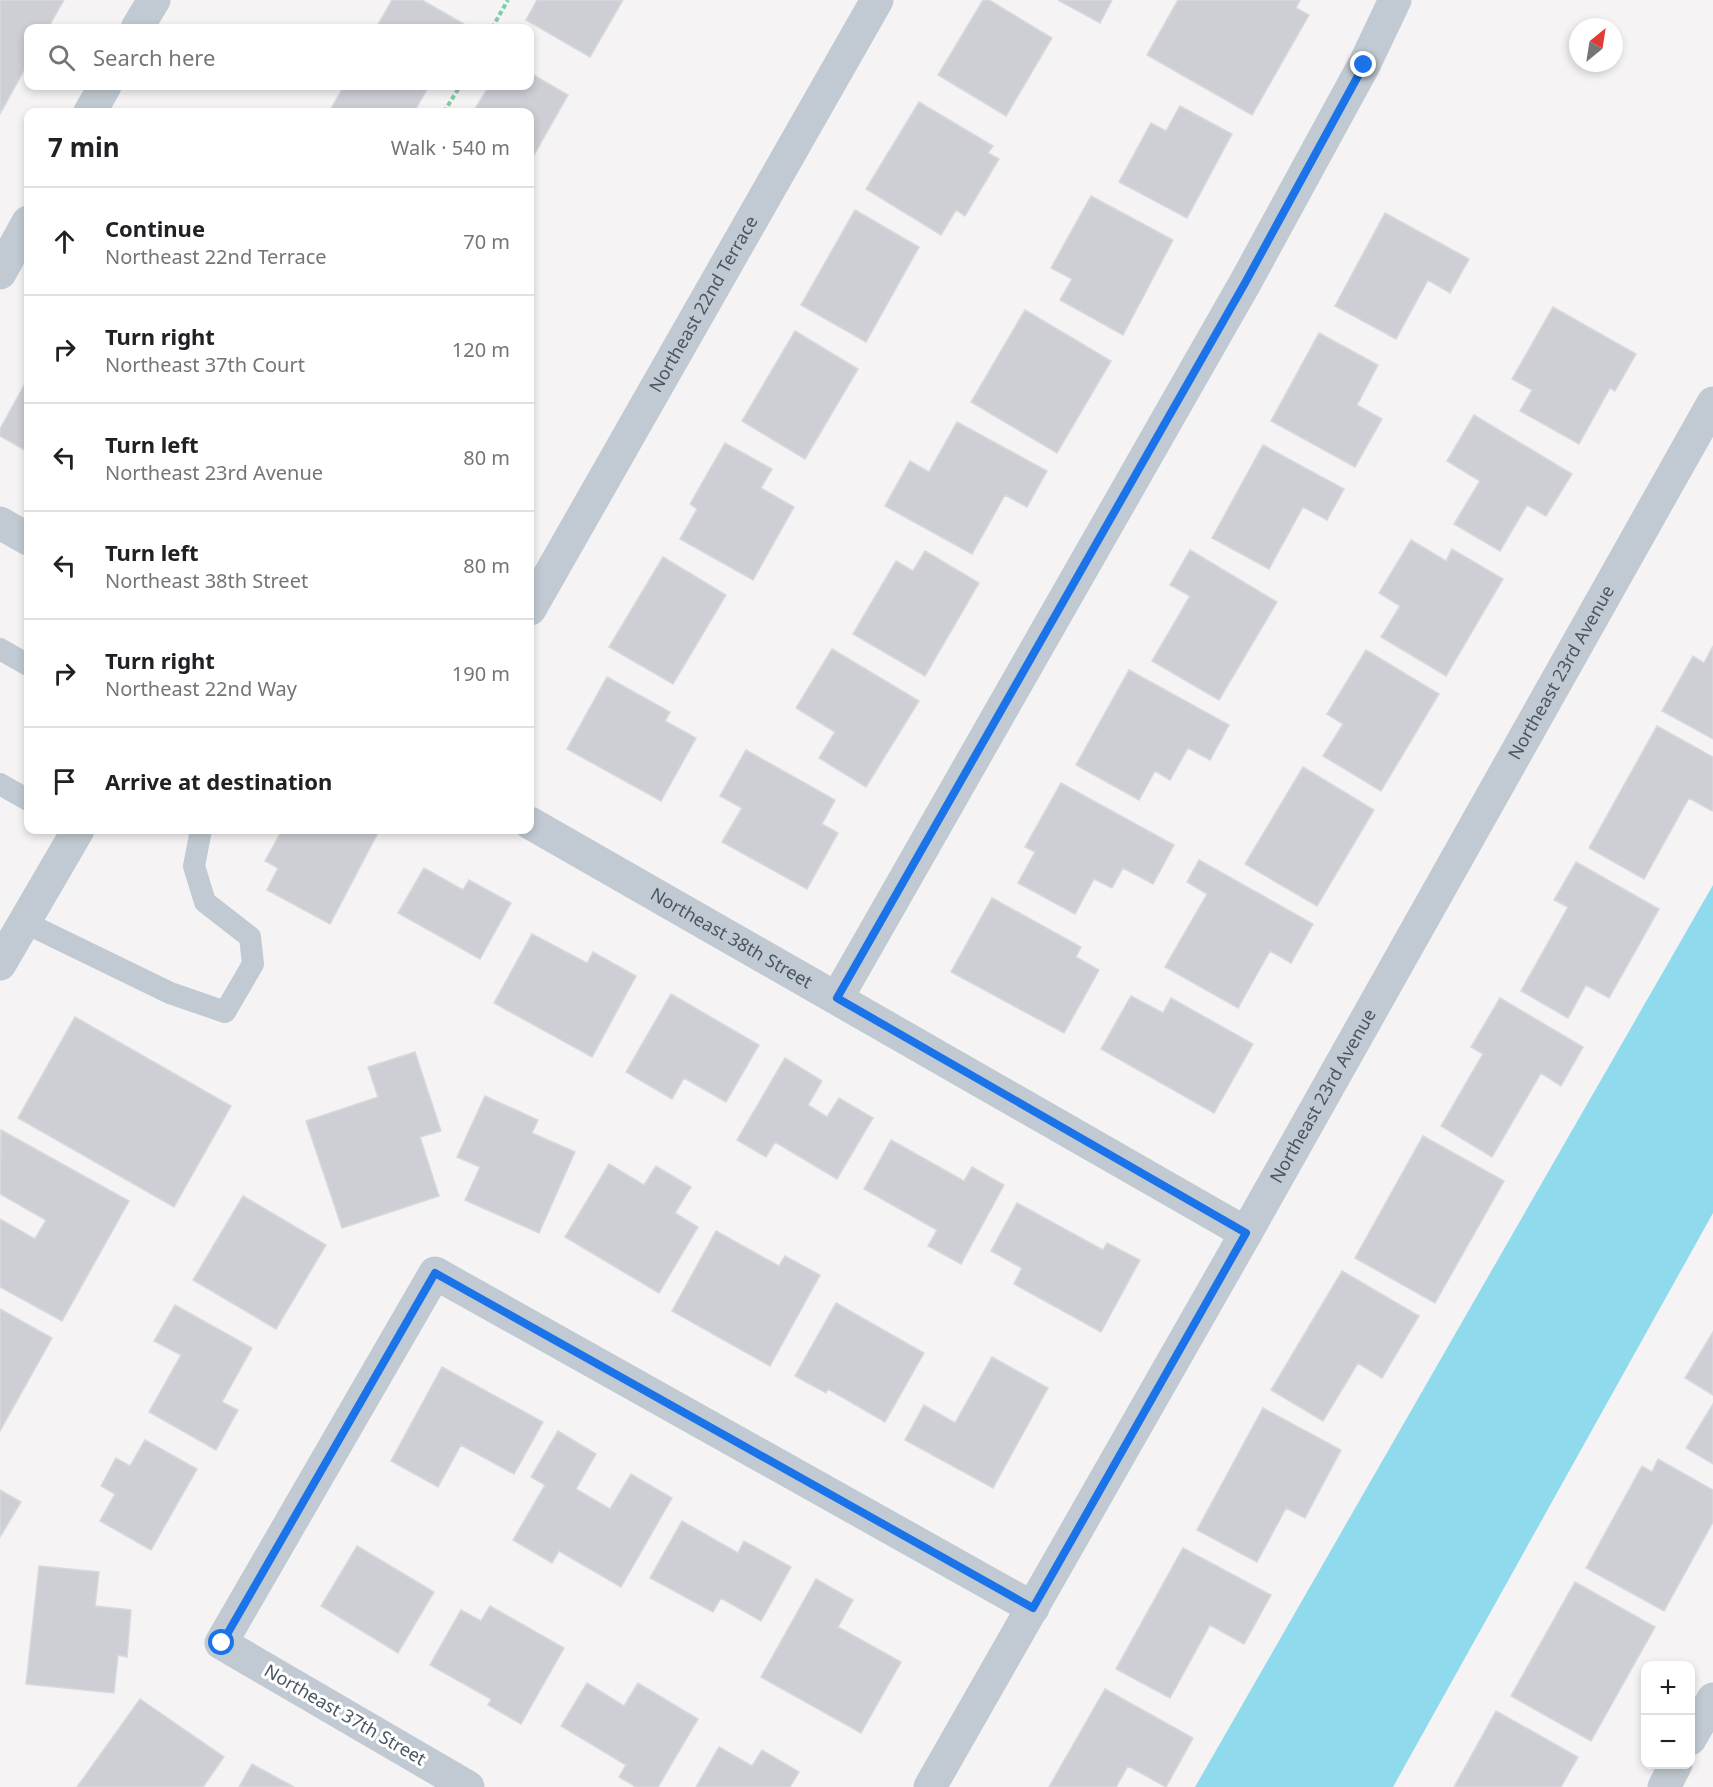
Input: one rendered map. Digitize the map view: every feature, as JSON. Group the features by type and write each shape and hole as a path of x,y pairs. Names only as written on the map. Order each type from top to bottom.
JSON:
{"street":[{"path":"139,24 153,0"},
{"name":"Northeast 22nd Terrace","path":"534,602 877,0"},
{"path":"837,998 1245,283 1364,65 1395,0"},
{"path":"92,108 103,90"},
{"path":"0,273 24,229"},
{"name":"Northeast 23rd Avenue","path":"930,1787 1246,1233 1713,403"},
{"path":"0,523 24,537"},
{"name":"Northeast 38th Street","path":"534,826 1246,1233"},
{"path":"0,964 76,834"},
{"name":"Northeast 37th Street","path":"468,1787 222,1643 435,1273 1033,1608"},
{"path":"1695,1731 1713,1700"},
{"path":"1664,1787 1673,1769"}],"lane":[{"path":"0,649 24,663"},
{"path":"0,784 24,798"},
{"path":"24,922 170,993 225,1012 253,964 250,937 205,902 194,866 200,834"}],"path":[{"path":"494,24 508,0"},
{"path":"446,108 458,90"}],"water":[{"path":"1713,885 1713,1213 1393,1787 1195,1787"}],"building":[{"path":"0,0 64,0 50,24 24,24 24,70 0,114"},
{"path":"392,0 422,0 464,24 378,24"},
{"path":"537,0 623,0 590,57 526,20"},
{"path":"983,0 989,0 1052,38 1006,116 938,75"},
{"path":"1058,0 1112,0 1100,23"},
{"path":"1178,0 1300,0 1296,8 1309,15 1252,115 1147,55"},
{"path":"534,75 568,95 534,155 534,108 475,108 487,90 534,90"},
{"path":"342,90 427,90 416,108 331,108"},
{"path":"919,102 993,146 988,153 999,159 965,216 956,210 941,235 866,189"},
{"path":"1180,106 1232,134 1187,218 1119,182 1151,123 1166,131"},
{"path":"1091,196 1173,240 1123,335 1060,300 1072,279 1051,268"},
{"path":"855,210 919,247 866,342 801,305"},
{"path":"1385,213 1469,259 1450,293 1428,280 1396,339 1335,306"},
{"path":"1553,307 1636,354 1615,391 1610,388 1579,444 1520,411 1532,390 1512,379"},
{"path":"1025,310 1111,361 1057,453 971,402"},
{"path":"795,331 858,369 805,459 742,421"},
{"path":"1319,333 1378,365 1357,405 1382,419 1355,467 1271,421"},
{"path":"24,385 24,450 0,436 0,429"},
{"path":"1474,415 1572,474 1546,516 1527,505 1500,551 1454,524 1480,481 1447,461"},
{"path":"957,422 1047,471 1027,507 1005,495 972,554 885,506 910,461 929,472"},
{"path":"725,443 772,469 761,488 794,507 753,580 680,539 697,509 690,504"},
{"path":"1263,445 1344,489 1327,520 1303,507 1269,569 1212,538"},
{"path":"1411,540 1446,561 1452,549 1503,579 1446,676 1381,637 1400,606 1379,593"},
{"path":"1190,550 1277,602 1219,700 1152,661 1190,596 1170,585"},
{"path":"925,551 979,583 925,676 853,634 896,561 913,571"},
{"path":"663,557 726,595 673,684 609,647"},
{"path":"1713,646 1713,739 1662,711 1693,656 1704,663"},
{"path":"832,649 919,701 866,787 819,758 835,732 796,708"},
{"path":"1366,650 1439,694 1381,791 1323,756 1343,724 1327,714"},
{"path":"1129,670 1229,725 1210,760 1188,748 1170,780 1155,771 1139,800 1076,765"},
{"path":"607,677 670,712 665,721 696,738 661,801 567,749"},
{"path":"1657,726 1713,757 1713,809 1712,811 1689,798 1644,879 1589,848"},
{"path":"746,750 835,800 822,824 838,833 807,889 722,842 742,808 720,796"},
{"path":"1303,767 1374,810 1317,906 1245,864"},
{"path":"1061,783 1174,845 1153,884 1123,868 1112,888 1094,879 1075,914 1018,883 1035,852 1025,847"},
{"path":"280,834 377,834 330,924 267,890 278,868 265,861"},
{"path":"1199,860 1313,924 1291,963 1270,951 1238,1008 1165,967 1207,894 1187,882"},
{"path":"1576,862 1659,909 1609,998 1586,985 1568,1018 1521,991 1568,907 1554,900"},
{"path":"424,868 463,890 469,880 511,903 480,959 398,913"},
{"path":"992,898 1081,947 1076,957 1099,970 1064,1033 951,972"},
{"path":"532,934 587,963 593,952 636,976 592,1057 494,1003"},
{"path":"671,994 759,1045 726,1102 684,1078 672,1099 626,1072"},
{"path":"1131,996 1163,1013 1171,998 1253,1044 1214,1113 1101,1049"},
{"path":"1500,998 1583,1047 1561,1086 1541,1073 1492,1157 1441,1126 1483,1054 1471,1047"},
{"path":"75,1017 231,1106 174,1207 18,1118"},
{"path":"415,1052 441,1131 420,1137 439,1196 342,1228 306,1121 378,1097 368,1067"},
{"path":"785,1058 822,1081 808,1105 827,1117 839,1098 873,1118 837,1179 775,1142 766,1157 737,1140"},
{"path":"485,1096 538,1120 532,1133 575,1152 539,1233 465,1200 480,1167 457,1157"},
{"path":"1,1130 129,1201 62,1321 0,1287 0,1219 35,1239 46,1220 0,1194"},
{"path":"1423,1136 1504,1181 1435,1303 1355,1258"},
{"path":"891,1140 964,1181 972,1167 1004,1185 961,1264 928,1246 937,1230 864,1189"},
{"path":"609,1164 644,1185 656,1166 691,1187 675,1213 698,1227 659,1293 565,1237"},
{"path":"243,1196 326,1245 276,1329 193,1280"},
{"path":"1017,1203 1103,1250 1107,1243 1140,1260 1101,1332 1014,1284 1022,1268 991,1251"},
{"path":"716,1231 779,1266 785,1256 820,1275 770,1366 672,1311"},
{"path":"1342,1271 1419,1316 1382,1378 1358,1363 1323,1421 1271,1390"},
{"path":"836,1303 924,1353 885,1422 828,1389 826,1393 795,1376"},
{"path":"175,1305 252,1348 222,1402 238,1410 216,1450 149,1412 181,1355 154,1341"},
{"path":"0,1309 52,1338 0,1431"},
{"path":"1713,1332 1713,1395 1685,1378"},
{"path":"992,1357 1048,1388 993,1488 905,1440 924,1405 955,1423"},
{"path":"442,1367 543,1422 514,1474 461,1445 438,1487 391,1461"},
{"path":"1713,1404 1713,1464 1686,1448"},
{"path":"1263,1408 1341,1450 1305,1518 1286,1508 1257,1562 1197,1530"},
{"path":"558,1431 596,1454 576,1489 610,1509 631,1474 672,1498 621,1587 559,1551 552,1563 513,1540 545,1485 531,1477"},
{"path":"145,1440 197,1469 151,1550 100,1521 115,1494 101,1486 116,1458 130,1466"},
{"path":"1658,1459 1713,1490 1713,1522 1664,1611 1586,1568 1642,1466 1652,1472"},
{"path":"0,1490 21,1502 0,1537"},
{"path":"682,1521 738,1553 744,1541 791,1567 761,1621 721,1598 713,1612 650,1578"},
{"path":"357,1546 434,1592 398,1653 321,1606"},
{"path":"1183,1548 1271,1595 1244,1644 1210,1625 1170,1698 1116,1669"},
{"path":"39,1566 99,1572 95,1606 131,1610 127,1657 118,1655 114,1693 26,1684"},
{"path":"816,1579 853,1600 838,1627 901,1662 861,1733 761,1677"},
{"path":"1575,1582 1655,1627 1591,1741 1511,1696"},
{"path":"490,1606 564,1648 521,1724 488,1705 491,1699 430,1665 461,1610 481,1621"},
{"path":"587,1683 624,1706 638,1683 698,1719 658,1787 636,1787 619,1777 626,1765 561,1726"},
{"path":"1105,1689 1193,1738 1166,1787 1128,1766 1116,1787 1049,1787"},
{"path":"140,1699 224,1757 203,1787 77,1787"},
{"path":"1496,1711 1578,1757 1561,1787 1454,1787"},
{"path":"719,1747 752,1766 762,1750 799,1772 790,1787 696,1787"},
{"path":"252,1764 294,1787 239,1787"}],"route":[{"path":"222,1643 435,1273 1033,1608 1246,1233 837,998 1245,283 1364,65"}]}
